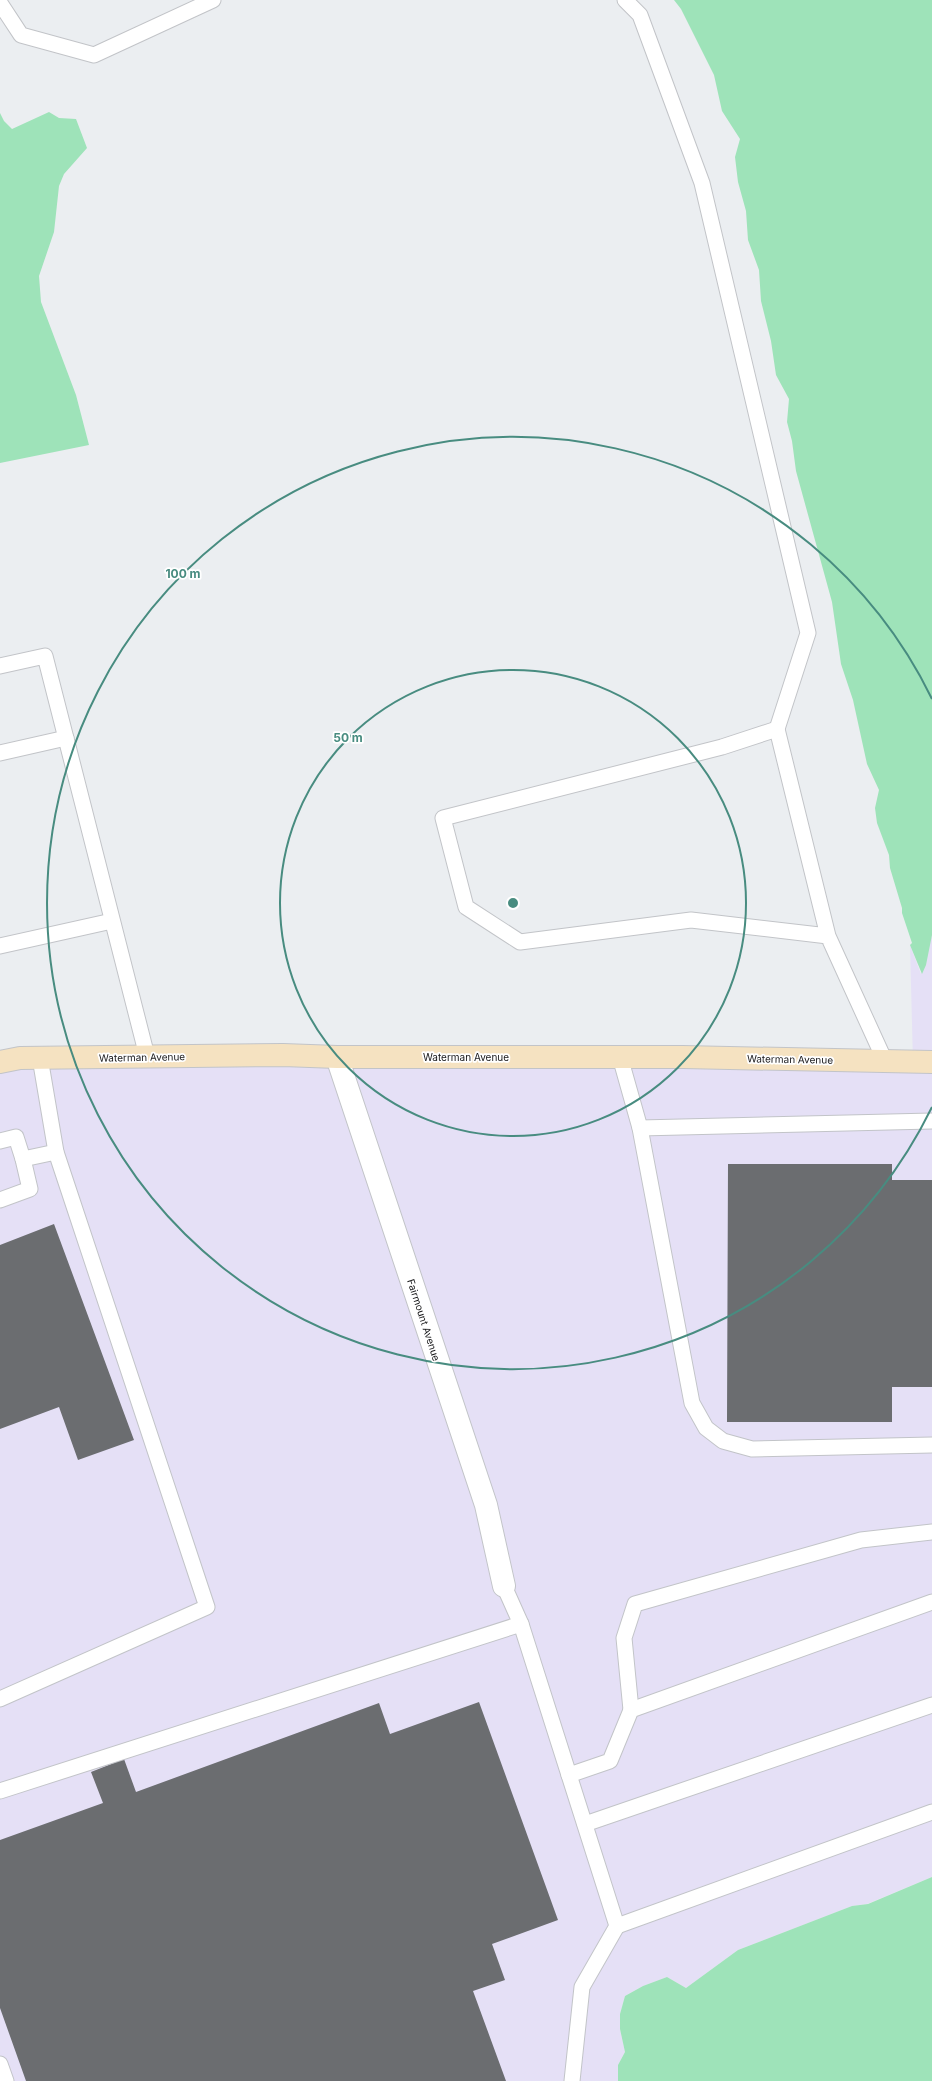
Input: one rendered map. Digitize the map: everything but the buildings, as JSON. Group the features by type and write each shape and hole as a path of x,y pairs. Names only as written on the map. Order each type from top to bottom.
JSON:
{"main road":[{"name":"Waterman Avenue","path":"0,1062 20,1058 283,1055 337,1057 620,1057 932,1062"}],"street":[{"name":"Fairmount Avenue","path":"337,1057 486,1505 504,1586"}],"lane":[{"path":"0,3 21,35 94,55 213,0"},
{"path":"625,0 640,15 702,183 808,633 777,730 828,936 885,1061"},
{"path":"0,666 45,656 147,1056"},
{"path":"777,730 722,747 443,818 466,907 520,942 691,920 828,936"},
{"path":"0,753 66,738"},
{"path":"0,946 112,921"},
{"path":"620,1057 640,1128 692,1403 706,1428 723,1441 752,1449 932,1445"},
{"path":"0,1699 207,1607 56,1152 40,1058"},
{"path":"640,1128 932,1122"},
{"path":"0,1141 16,1137 30,1189 0,1200"},
{"path":"23,1159 56,1152"},
{"path":"569,1775 610,1761 631,1710 624,1638 635,1604 862,1540 932,1532"},
{"path":"504,1586 521,1624 617,1926"},
{"path":"631,1710 932,1602"},
{"path":"0,1791 521,1624"},
{"path":"585,1824 932,1705"},
{"path":"572,2081 582,1987 617,1926 932,1812"},
{"path":"0,2064 6,2081"}],"shaded area":[{"path":"932,935 932,1877 867,1904 852,1906 738,1950 686,1988 667,1977 643,1986 625,1996 620,2014 620,2029 625,2052 618,2065 618,2081 0,2081 0,1071 158,1053 913,1063 910,945 921,974"}],"green space":[{"path":"674,0 932,0 932,935 926,965 922,974 910,945 912,943 890,868 889,855 877,823 875,808 879,790 867,764 853,700 841,664 832,602 796,471 792,441 787,422 789,399 776,375 771,341 761,301 759,270 748,240 746,211 738,182 735,157 740,139 722,111 714,75 681,9"},
{"path":"49,112 59,118 76,119 87,148 64,174 59,186 54,232 39,276 41,302 76,395 89,445 0,463 0,113 4,121 12,129"},
{"path":"932,1877 932,2081 618,2081 618,2065 625,2052 620,2029 620,2014 625,1996 643,1986 667,1977 686,1988 738,1950 852,1906 868,1904"}]}
